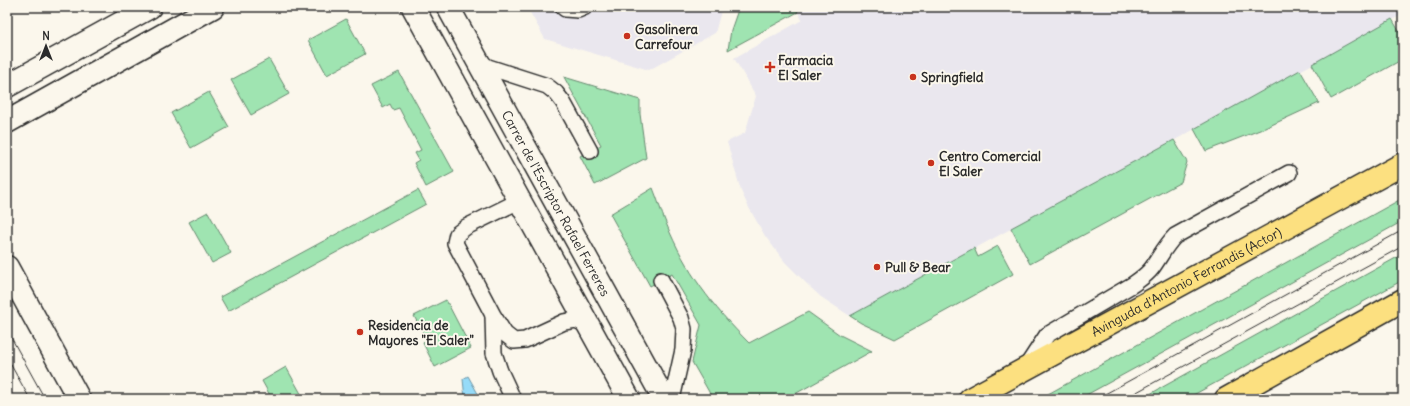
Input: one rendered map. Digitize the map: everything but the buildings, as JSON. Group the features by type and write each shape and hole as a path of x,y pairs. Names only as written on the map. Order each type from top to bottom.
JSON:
{"main road":[{"name":"Avinguda d'Antonio Ferrandis (Actor)","path":"970,399 1403,164"},
{"path":"1226,399 1403,300"}],"street":[{"path":"7,86 150,7"},
{"path":"7,122 213,7"},
{"path":"413,7 629,399"},
{"name":"Carrer de l'Escriptor Rafael Ferreres","path":"448,7 474,57 664,399"},
{"path":"7,267 79,399"}],"lane":[{"path":"563,7 565,9 578,10 585,7"},
{"path":"474,57 488,67 547,86 556,92 564,102 590,151"},
{"path":"1025,368 1047,335 1132,285 1144,276 1152,268 1167,244 1175,236 1289,173"},
{"path":"519,201 466,227 457,234 455,243 493,315 505,334 514,341 525,340 564,322 576,320 588,326"},
{"path":"661,280 681,318 684,329 683,350 672,399"},
{"path":"493,315 494,353 500,372 513,399"}],"shaded area":[{"name":"Gasolinera Carrefour","path":"527,7 722,7 715,33 649,70 545,39"},
{"name":"Centro Comercial El Saler","path":"795,7 1403,7 1403,14 1184,135 850,316 821,297 809,286 785,262 765,236 741,191 727,142 745,133 756,96 734,58 802,20"}],"green space":[{"path":"739,7 795,7 798,12 728,50 731,30"},
{"path":"346,19 365,54 327,75 308,40"},
{"path":"1392,19 1403,38 1403,59 1331,99 1312,64"},
{"path":"269,59 289,94 251,115 231,80"},
{"path":"1300,70 1319,103 1265,128 1206,151 1194,129"},
{"path":"399,72 454,172 426,187 414,163 419,160 415,153 421,150 399,108 393,110 390,104 383,108 371,86"},
{"path":"564,77 640,100 640,114 646,158 595,185 580,156 601,145"},
{"path":"209,92 229,127 191,148 171,113"},
{"path":"1174,140 1187,162 1181,182 1030,264 1011,228"},
{"path":"653,188 664,219 691,273 723,316 749,343 808,312 840,335 872,351 786,399 713,399 692,362 701,325 672,274 650,286 610,214"},
{"path":"418,190 426,204 228,311 220,297"},
{"path":"1403,198 1403,221 1079,399 1039,399"},
{"path":"208,212 231,253 212,263 189,222"},
{"path":"998,246 1013,274 895,339 861,323 850,316 974,248 978,257"},
{"path":"1403,254 1403,280 1186,399 1141,399"},
{"path":"446,300 471,348 435,367 423,343 427,340 414,316"},
{"path":"286,367 304,399 284,399 282,397 272,399 262,381"}],"water":[{"path":"468,376 481,399 465,399 463,379"}],"tram line":[{"path":"1096,399 1403,230"},
{"path":"1124,399 1403,246"},
{"path":"7,330 45,399"},
{"path":"7,358 30,399"}],"place":[{"name":"Gasolinera Carrefour","path":"627,36"},
{"name":"Farmacia El Saler","path":"770,67"},
{"name":"Springfield","path":"913,77"},
{"name":"Centro Comercial El Saler","path":"931,163"},
{"name":"Pull & Bear","path":"877,267"},
{"name":"Residencia de Mayores \"El Saler\"","path":"360,332"}]}
